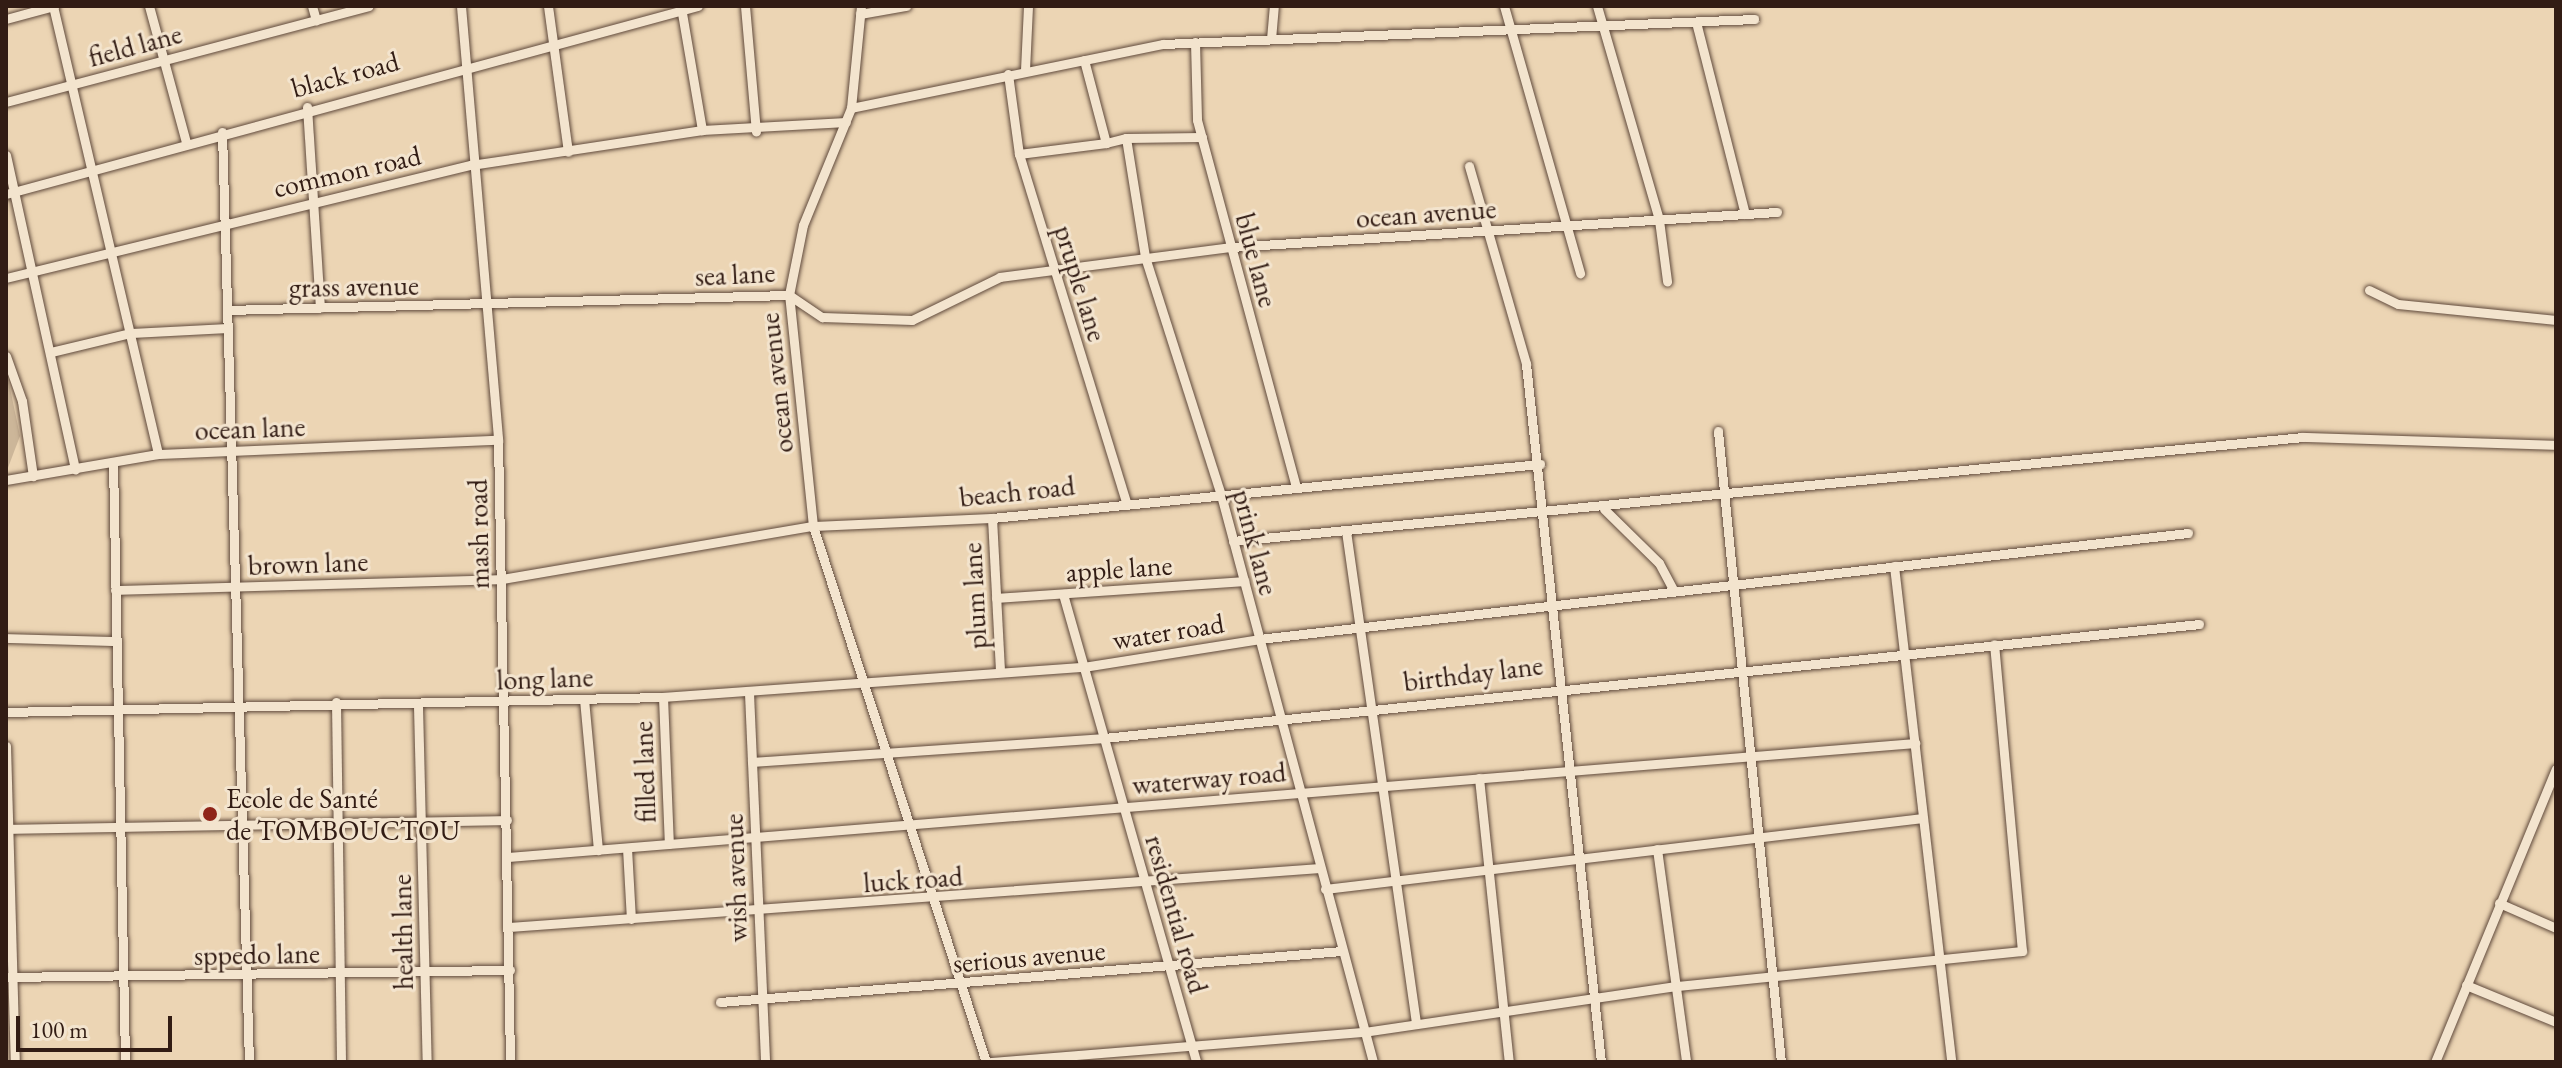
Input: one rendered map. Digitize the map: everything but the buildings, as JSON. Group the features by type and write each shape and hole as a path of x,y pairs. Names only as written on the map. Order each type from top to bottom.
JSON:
{"street":[{"path":"6,19 53,6 95,169 158,454"},
{"path":"149,6 186,142"},
{"path":"312,6 316,20"},
{"name":"field lane","path":"6,102 369,6"},
{"name":"mash road","path":"461,6 481,305 498,440 502,579 498,701 507,820 510,1062"},
{"path":"548,6 568,152"},
{"name":"black road","path":"11,193 307,107 465,64 554,48 698,6"},
{"path":"745,6 756,132"},
{"path":"861,10 906,6"},
{"path":"1025,70 1028,6"},
{"path":"1271,39 1274,6"},
{"path":"1504,6 1564,226 1580,273"},
{"path":"1597,6 1659,220 1667,281"},
{"name":"sea lane","path":"481,305 789,295 803,225 851,108 861,10"},
{"path":"682,13 702,130"},
{"path":"851,108 1025,70 1195,42 1754,19"},
{"path":"1696,22 1745,214"},
{"name":"blue lane","path":"1195,42 1202,137 1296,487"},
{"path":"1084,60 1106,143"},
{"name":"pruple lane","path":"1008,74 1019,154 1126,501"},
{"path":"307,107 320,308"},
{"name":"common road","path":"6,278 314,200 471,165 702,130 756,132 846,122"},
{"path":"222,132 249,1062"},
{"path":"1019,154 1126,138 1202,137"},
{"name":"prink lane","path":"1126,138 1145,257 1221,495 1373,1062"},
{"path":"6,155 11,193 35,272 75,470"},
{"path":"1469,166 1526,364 1540,464 1601,1062"},
{"name":"ocean avenue","path":"789,295 822,317 912,320 1000,277 1056,273 1145,257 1231,247 1777,212"},
{"path":"2369,290 2398,304 2556,320"},
{"name":"ocean avenue","path":"789,295 813,526 938,899 988,1062"},
{"name":"grass avenue","path":"227,310 481,305"},
{"path":"51,352 131,333 228,328"},
{"path":"6,356 22,401 33,476"},
{"path":"1718,431 1781,1062"},
{"path":"1233,541 1725,498 2303,437 2556,445"},
{"name":"ocean lane","path":"6,480 158,454 498,440"},
{"path":"113,462 125,1062"},
{"name":"beach road","path":"502,579 813,526 992,518 1126,501 1221,495 1540,464"},
{"path":"1604,509 1659,563 1674,591"},
{"name":"plum lane","path":"992,518 1000,672"},
{"path":"1346,531 1416,1024"},
{"name":"water road","path":"1083,667 1259,639 2188,533"},
{"path":"1894,566 1951,1062"},
{"name":"brown lane","path":"115,590 502,579"},
{"name":"apple lane","path":"996,598 1244,581"},
{"name":"residential road","path":"1063,594 1196,1062"},
{"name":"birthday lane","path":"752,762 1104,738 1563,685 2199,624"},
{"path":"6,638 116,641"},
{"path":"988,1062 1364,1032 1677,986 2022,951 1994,644"},
{"name":"long lane","path":"6,712 336,702 418,706 663,697 1083,667"},
{"name":"wish avenue","path":"749,693 765,1062"},
{"name":"filled lane","path":"663,697 669,844"},
{"path":"584,699 598,850"},
{"path":"336,702 341,1062"},
{"name":"health lane","path":"418,706 427,1062"},
{"name":"waterway road","path":"508,857 1915,743"},
{"path":"6,746 10,977 15,1062"},
{"path":"2435,1062 2556,769"},
{"path":"1479,778 1509,1062"},
{"path":"1325,889 1923,818"},
{"path":"7,829 507,820"},
{"path":"627,848 631,919"},
{"path":"1657,849 1686,1062"},
{"name":"luck road","path":"509,927 1145,885 1320,868"},
{"path":"2499,903 2556,928"},
{"name":"serious avenue","path":"720,1002 762,1001 1342,951"},
{"name":"sppedo lane","path":"10,977 341,975 510,970"},
{"path":"2466,985 2556,1022"}],"shaded area":[{"path":"6,369 20,436 6,473"}],"place":[{"name":"Ecole de Santé de TOMBOUCTOU","path":"210,814"}]}
